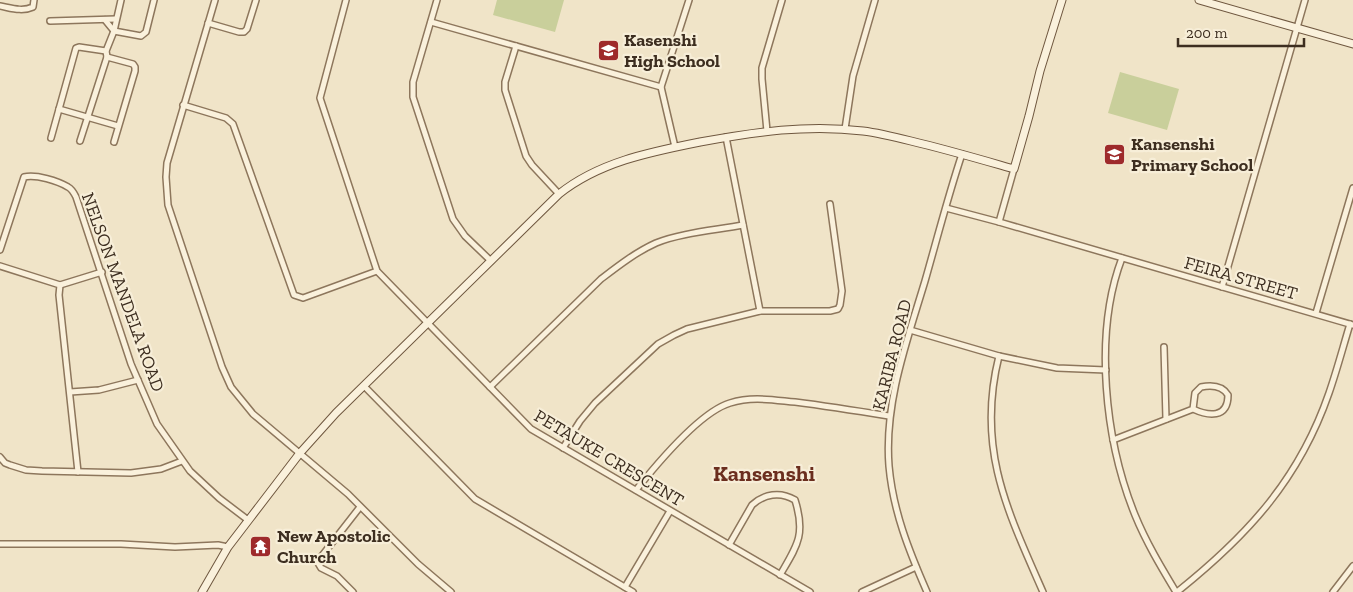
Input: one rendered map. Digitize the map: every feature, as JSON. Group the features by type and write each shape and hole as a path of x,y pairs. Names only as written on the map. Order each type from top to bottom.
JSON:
{"street":[{"path":"0,6 22,10 29,9 32,7 34,0"},
{"path":"80,141 114,31 121,0"},
{"path":"105,20 114,31 144,35 154,0"},
{"path":"215,0 183,105 166,177 168,205 222,366 231,387 253,414 348,494 418,564 452,592"},
{"path":"208,23 244,32 248,29 256,0"},
{"path":"183,105 226,118 233,124 294,296 303,298 377,271 320,98 346,0"},
{"path":"437,0 413,82 413,97 454,219 465,236 491,261"},
{"path":"675,147 662,87 689,0"},
{"path":"767,131 762,68 782,0"},
{"path":"845,129 853,76 874,0"},
{"path":"999,222 1030,116 1040,71 1062,0"},
{"path":"1199,0 1353,44"},
{"path":"1222,287 1305,0"},
{"path":"50,21 116,19"},
{"path":"431,22 662,87"},
{"path":"516,46 505,82 506,98 526,156 559,194"},
{"path":"51,138 76,48 79,47 106,54 133,64 135,67 114,142"},
{"path":"58,109 118,126"},
{"path":"202,592 228,547 300,453 364,386 559,194 572,184 602,168 644,154 726,137 767,131 811,128 845,129 880,134 1014,169"},
{"path":"726,137 760,312"},
{"name":"KARIBA ROAD","path":"927,592 901,527 892,487 889,464 889,416 910,330 962,154"},
{"name":"NELSON MANDELA ROAD","path":"0,250 22,180 27,176 32,176 67,186 72,191 76,197 138,380 158,424 182,461 206,487 248,520"},
{"path":"1316,313 1353,188"},
{"path":"563,448 594,403 658,344 686,329 760,312 830,311 838,309 842,291 830,204"},
{"name":"FEIRA STREET","path":"946,208 1352,324"},
{"path":"490,388 601,279 618,266 650,246 665,240 743,225"},
{"path":"1122,258 1116,274 1110,306 1106,370 1113,440 1123,482 1134,515 1161,568 1176,592 1212,564 1241,536 1268,506 1294,467 1312,434 1329,394 1352,324"},
{"path":"0,266 60,285 102,272"},
{"name":"PETAUKE CRESCENT","path":"377,271 531,429 810,592"},
{"path":"60,285 78,472"},
{"path":"910,330 999,356 1057,368 1106,370"},
{"path":"1164,347 1166,419"},
{"path":"999,356 991,404 993,457 1007,508 1043,592"},
{"path":"70,392 99,390 138,380"},
{"path":"364,386 475,500 633,592"},
{"path":"1113,440 1193,409 1207,415 1213,415 1220,412 1225,406 1228,395 1221,388 1201,386 1195,393 1193,409"},
{"path":"636,490 658,463 709,413 730,403 755,398 889,416"},
{"path":"0,457 5,463 26,470 78,472 161,470 182,461"},
{"path":"729,545 752,505 762,497 779,494 795,500 801,531 800,539 780,575"},
{"path":"353,592 337,576 321,568 318,563 360,507"},
{"path":"625,587 670,511"},
{"path":"0,544 130,544 175,547 218,545 228,547"},
{"path":"1333,592 1353,566"},
{"path":"862,592 916,567"}],"green space":[{"path":"497,0 564,0 555,32 493,15"},
{"path":"1120,72 1179,89 1167,130 1108,113"}],"place":[{"name":"Kasenshi High School","path":"608,50"},
{"name":"Kansenshi Primary School","path":"1115,154"},
{"name":"New Apostolic Church","path":"261,546"}],"district":[{"name":"Kansenshi","path":"764,473"}]}
